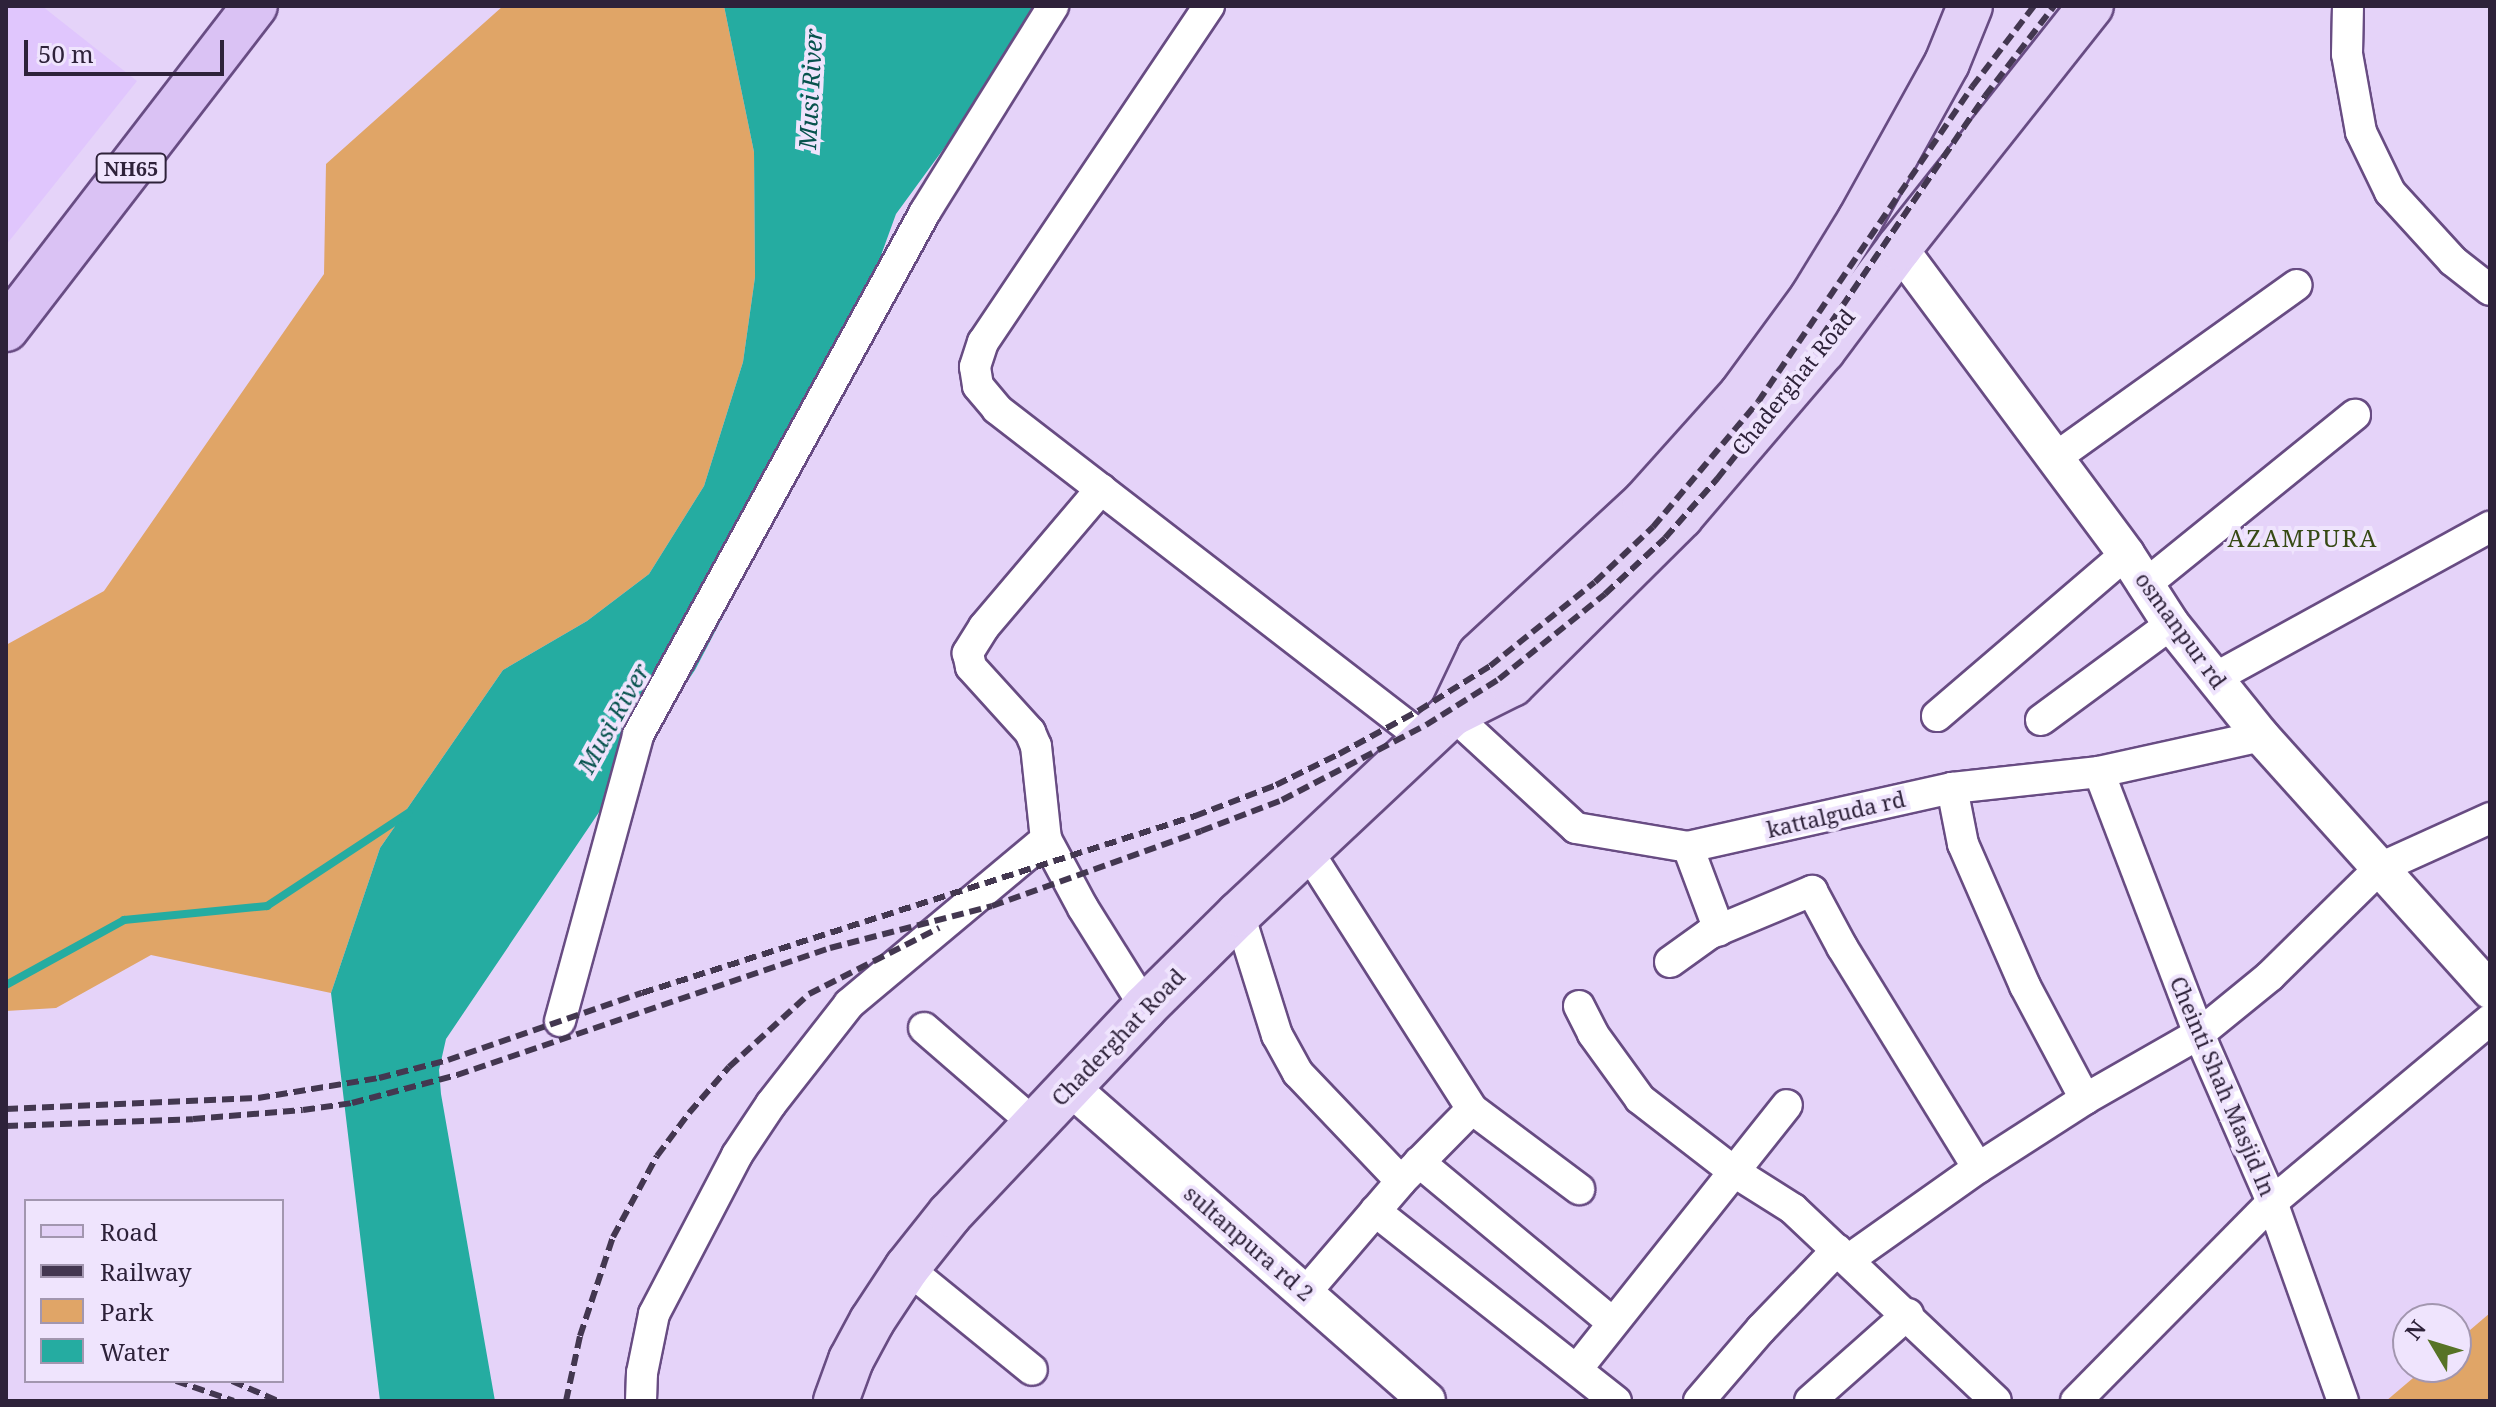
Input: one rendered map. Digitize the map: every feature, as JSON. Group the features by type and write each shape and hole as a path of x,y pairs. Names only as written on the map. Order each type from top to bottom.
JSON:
{"highway":[{"name":"NH65","path":"6,280 217,6"},
{"name":"NH65","path":"6,329 255,6"}],"main road":[{"name":"Chaderghat Road","path":"1438,727 1480,655 1645,502 1750,383 1812,298 1860,220 1947,63 1970,6"},
{"name":"Chaderghat Road","path":"843,1399 865,1334 907,1268 950,1214 1145,1007 1239,914 1438,727 1512,684 1681,516 1815,360 1899,248 2091,6"}],"street":[{"path":"560,1021 638,735 925,212 1053,6"},
{"name":"kattalguda rd","path":"1209,6 983,342 975,367 978,386 997,409 1101,489 1576,828 1688,847 1952,788 2099,772 2261,736"},
{"path":"2348,6 2347,54 2361,132 2390,192 2453,261 2490,290"},
{"name":"osmanpur rd","path":"1899,248 2126,554 2171,624 2261,736 2490,990"},
{"path":"2055,458 2297,285"},
{"path":"2146,584 2355,415"},
{"path":"1101,489 984,627 968,653 971,667 1030,732 1036,746 1046,839 1083,908 1145,1007"},
{"path":"2215,678 2490,527"},
{"path":"1937,716 2126,554"},
{"path":"2041,720 2171,624"},
{"name":"Cheinti Shah Masjid ln","path":"2099,772 2199,1034 2272,1202 2343,1401"},
{"path":"1952,788 1963,844 2025,986 2085,1099"},
{"path":"1699,1401 1761,1329 1842,1255 2085,1099 2199,1034 2270,976 2380,868 2490,818"},
{"path":"641,1401 642,1373 654,1314 737,1155 771,1104 849,1004 1046,839"},
{"path":"1688,847 1719,930"},
{"path":"1307,850 1472,1109 1579,1189"},
{"path":"1670,962 1719,930 1812,891 1842,947 1978,1168"},
{"path":"1239,914 1277,1035 1298,1073 1410,1172 1612,1322"},
{"path":"1579,1006 1593,1034 1640,1099 1733,1171 1793,1209 1908,1314 1996,1401"},
{"path":"2076,1401 2272,1202 2490,1020"},
{"path":"924,1028 1035,1124"},
{"name":"sultanpura rd 2","path":"1070,1087 1427,1401"},
{"path":"1577,1369 1787,1105"},
{"path":"1306,1292 1410,1172 1472,1109"},
{"path":"1375,1211 1616,1401"},
{"path":"907,1268 1032,1370"},
{"path":"1810,1401 1908,1314"}],"shaded area":[{"path":"6,6 42,6 137,81 6,245"}],"green space":[{"path":"503,6 724,6 754,152 755,277 743,362 704,486 649,574 587,621 503,670 380,848 331,993 151,955 56,1008 6,1011 6,645 104,591 324,274 326,164"},
{"path":"2490,1313 2490,1401 2386,1401 2407,1383 2472,1383 2472,1328"}],"water":[{"name":"Musi River","path":"724,6 1068,6 950,140 896,214 838,374 773,521 695,670 446,1039 439,1070 441,1094 495,1401 380,1401 331,993 380,848 503,670 587,621 649,574 704,486 743,362 755,277 754,152"}],"waterway":[{"path":"6,985 124,920 267,906 408,813"}],"railway":[{"path":"6,1109 258,1098 379,1078 448,1060 642,993 1195,816 1276,785 1339,754 1418,711 1490,666 1595,582 1653,527 1758,402 1972,87 2034,6"},
{"path":"6,1126 193,1119 303,1110 352,1103 457,1075 830,948 992,906 1201,831 1282,800 1426,725 1499,679 1605,594 1665,538 1717,479 1771,411 1985,96 2054,6"},
{"path":"566,1401 580,1336 613,1237 657,1156 689,1113 729,1067 809,994 939,928"},
{"path":"182,1383 234,1401"},
{"path":"237,1383 278,1401"}],"district":[{"name":"AZAMPURA","path":"2303,538"}]}
